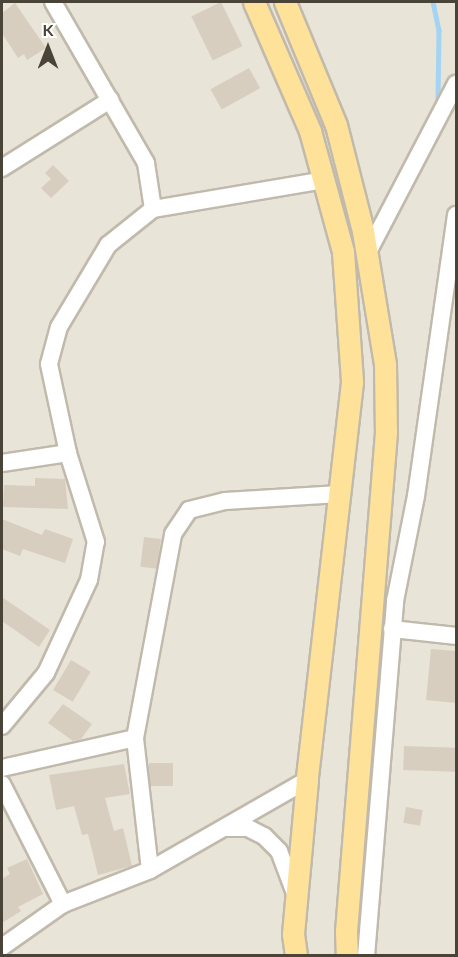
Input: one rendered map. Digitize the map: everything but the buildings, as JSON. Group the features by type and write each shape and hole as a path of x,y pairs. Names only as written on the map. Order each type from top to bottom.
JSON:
{"main road":[{"path":"254,2 310,131 343,252 352,382 292,934 284,956"},
{"path":"285,2 336,125 367,254 385,364 386,432 347,956"},
{"path":"292,934 296,956"}],"street":[{"path":"53,2 147,163 153,209"},
{"path":"367,254 456,84"},
{"path":"2,168 110,100"},
{"path":"2,726 46,673 89,580 96,542 68,453 49,364 59,327 108,245 153,209 324,180"},
{"path":"366,956 392,630 456,215"},
{"path":"2,463 68,453"},
{"path":"150,870 135,738 173,534 189,510 225,501 340,494"},
{"path":"392,630 456,636"},
{"path":"2,768 135,738"},
{"path":"3,943 63,904 150,870 307,780"},
{"path":"2,784 63,904"},
{"path":"226,828 248,828 264,836 279,851 296,899"}],"shaded area":[{"path":"2,2 456,2 456,955 2,955"}],"waterway":[{"path":"433,2 439,30 438,106"}]}
